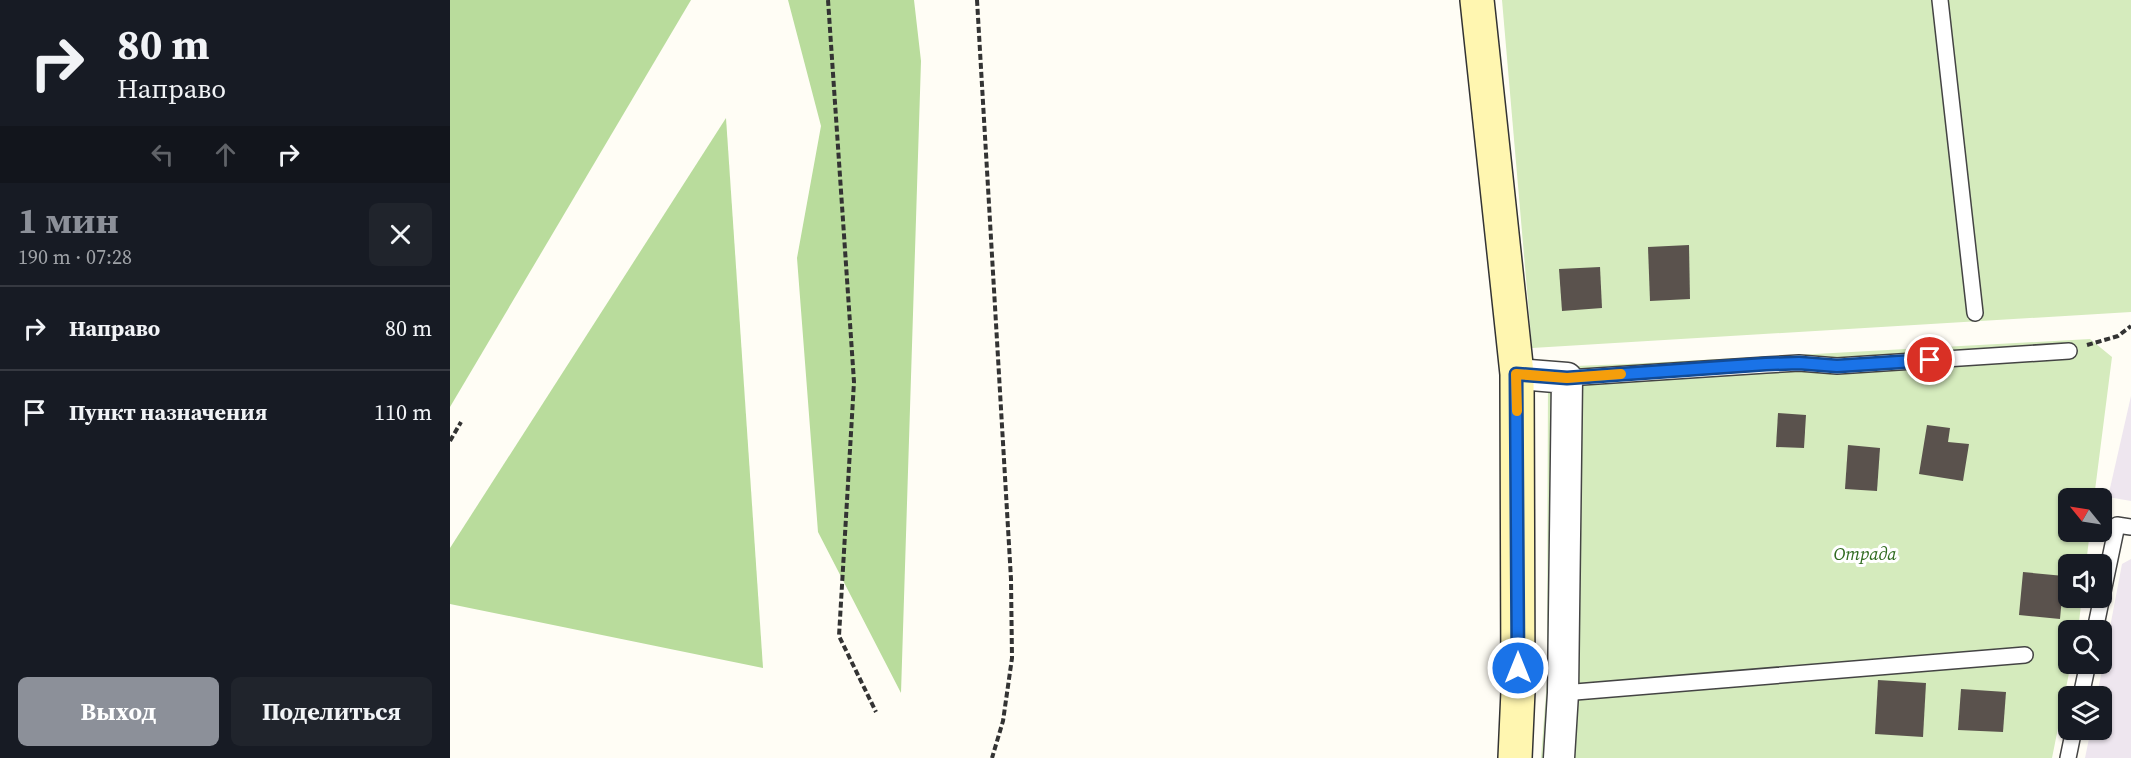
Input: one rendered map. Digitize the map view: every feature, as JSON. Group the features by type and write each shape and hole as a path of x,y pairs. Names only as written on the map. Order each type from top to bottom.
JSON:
{"main road":[{"path":"1477,0 1516,374 1518,691 1515,758"}],"street":[{"path":"1516,374 1567,378 1563,693 1559,758"},
{"path":"1518,691 1563,693"}],"lane":[{"path":"1940,0 1975,313"},
{"path":"1567,378 1766,364 1799,363 1837,366 2068,351"},
{"path":"2097,620 2117,525 2131,527"},
{"path":"1563,693 2025,655"},
{"path":"2068,758 2072,740"}],"path":[{"path":"828,0 854,382 839,636 876,712"},
{"path":"977,0 1011,579 1012,658 1003,721 992,758"},
{"path":"2068,351 2118,336 2131,326"},
{"path":"450,441 461,422"}],"shaded area":[{"path":"2131,396 2131,501 2112,498 2112,488 2110,488"},
{"path":"2131,559 2131,758 2085,758 2089,740 2112,740 2112,686 2099,686 2101,674 2112,674 2111,620 2122,564"}],"green space":[{"path":"450,0 691,0 450,407"},
{"path":"788,0 914,0 921,61 901,693 818,532 797,258 821,126"},
{"path":"1502,0 2131,0 2131,312 1532,348"},
{"path":"726,118 763,668 450,604 450,548"},
{"name":"Отрада","path":"2090,339 2112,357 2095,488 2058,488 2058,542 2089,542 2087,554 2058,554 2058,608 2081,608 2079,620 2058,620 2058,674 2069,674 2066,686 2058,686 2058,728 2052,758 1541,758 1547,680 1548,367"}],"building":[{"path":"1689,245 1690,299 1650,301 1648,247"},
{"path":"1600,267 1602,308 1562,311 1559,269"},
{"path":"1778,413 1806,415 1804,448 1776,447"},
{"path":"1927,425 1950,428 1948,442 1969,444 1963,481 1919,474"},
{"path":"1848,445 1880,448 1877,491 1845,489"},
{"path":"2023,572 2058,575 2060,619 2019,615"},
{"path":"1878,680 1926,683 1923,737 1875,734"},
{"path":"1961,689 2006,692 2003,732 1958,730"}],"slow traffic":[{"path":"1517,411 1516,374 1567,378 1621,374"}],"route":[{"path":"1518,668 1516,374 1567,378 1766,364 1799,363 1837,366 1930,360"}]}
